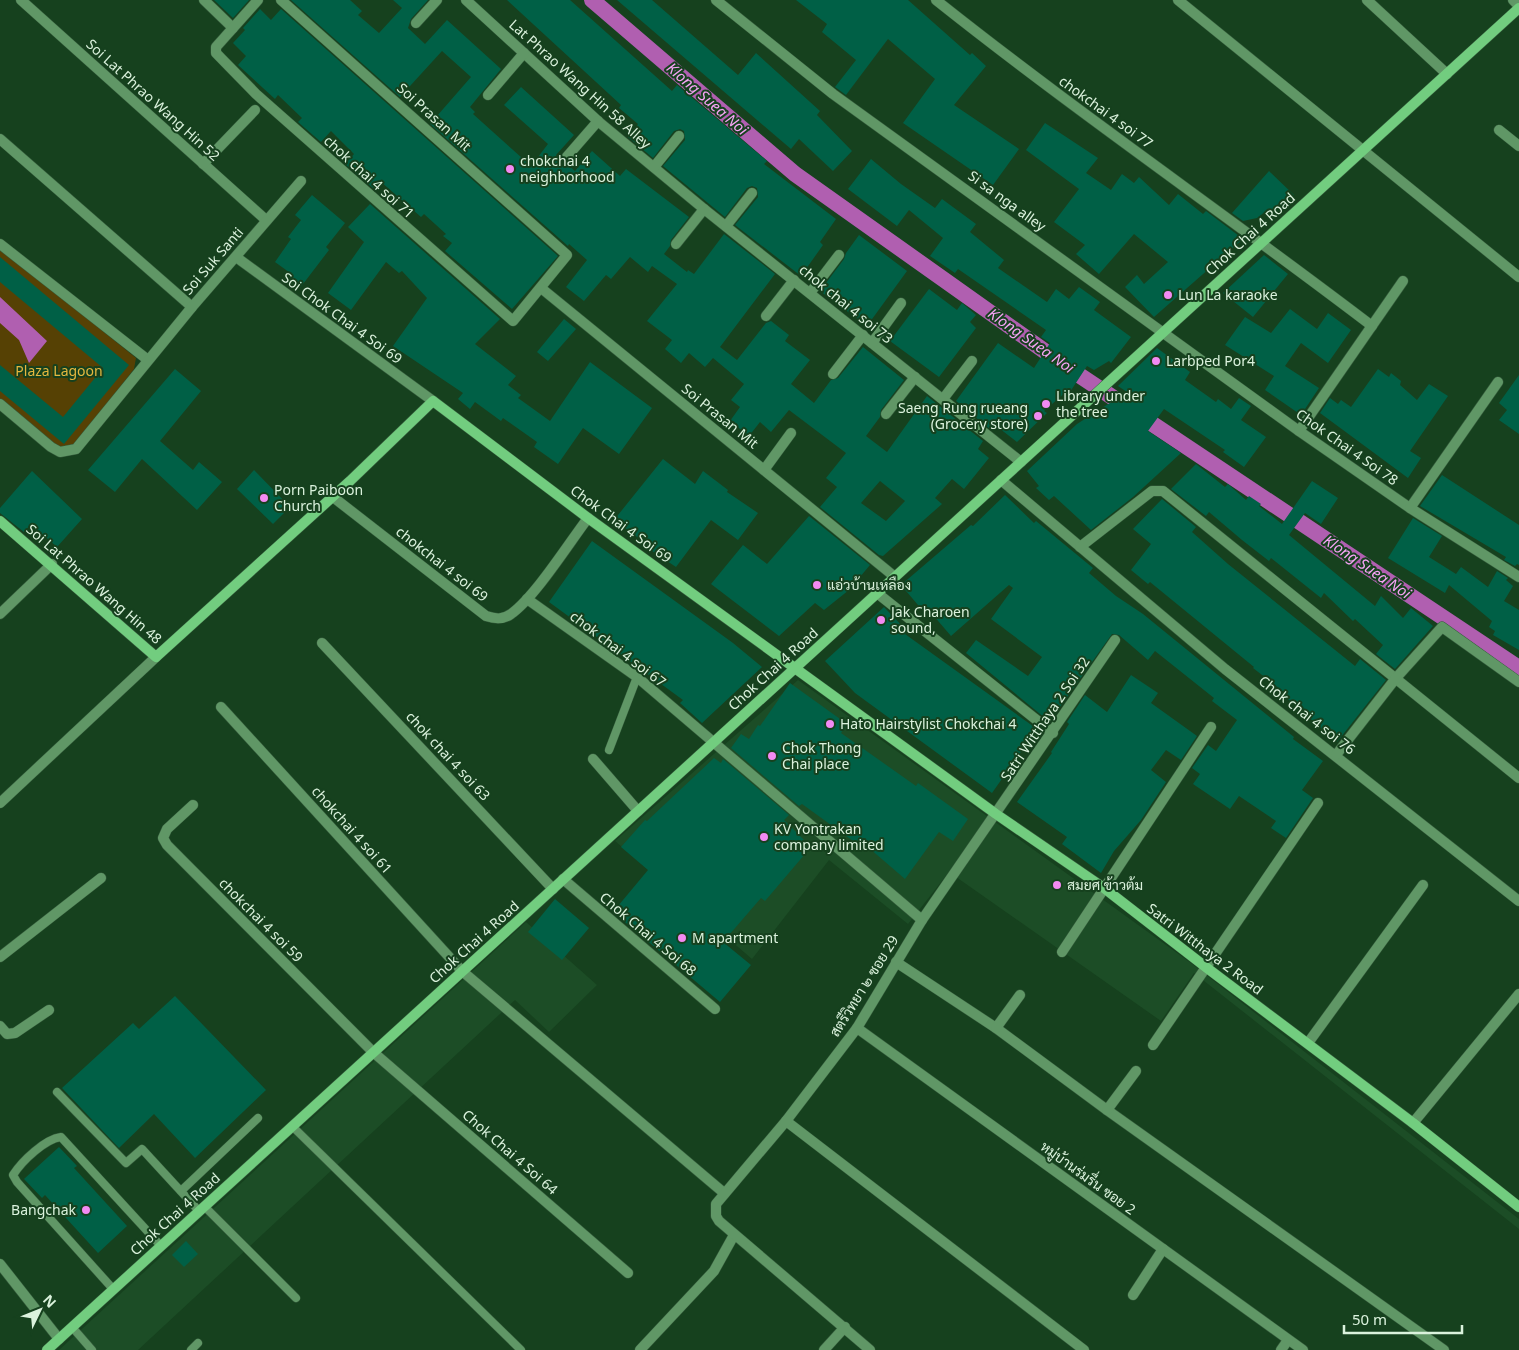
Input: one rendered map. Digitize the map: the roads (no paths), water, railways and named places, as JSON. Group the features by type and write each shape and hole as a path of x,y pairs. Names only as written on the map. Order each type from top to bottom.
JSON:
{"street":[{"name":"Soi Lat Phrao Wang Hin 52","path":"21,0 266,220"},
{"path":"204,0 233,28 258,0"},
{"name":"Soi Prasan Mit","path":"281,0 567,255 541,288 764,470"},
{"path":"416,23 437,0"},
{"name":"Lat Phrao Wang Hin 58 Alley","path":"466,0 598,121 654,167"},
{"name":"Si sa nga alley","path":"716,0 833,94 1164,331"},
{"name":"chokchai 4 soi 77","path":"936,0 1020,67 1262,242 1372,326"},
{"path":"1178,0 1519,277"},
{"path":"1367,0 1447,74"},
{"path":"1513,0 1519,7"},
{"name":"Chok Chai 4 Road","path":"47,1350 1519,7"},
{"name":"chok chai 4 soi 71","path":"233,28 216,47 216,53 256,94 508,317 513,321 541,288"},
{"path":"488,95 524,53"},
{"path":"203,164 255,110"},
{"path":"564,160 598,121"},
{"path":"1499,130 1519,146"},
{"path":"654,167 679,136"},
{"path":"0,139 192,307"},
{"name":"chok chai 4 soi 73","path":"654,167 1021,462"},
{"name":"Soi Suk Santi","path":"0,404 51,447 60,452 76,449 192,307 301,182"},
{"path":"726,226 752,194"},
{"path":"676,244 704,209"},
{"path":"0,244 148,360"},
{"path":"810,293 839,255"},
{"name":"Soi Chok Chai 4 Soi 69","path":"236,257 433,401"},
{"path":"766,316 794,280"},
{"name":"Chok Chai 4 Soi 78","path":"1299,431 1403,281"},
{"path":"872,343 901,304"},
{"name":"Chok Chai 4 Soi 78","path":"1164,331 1299,431 1410,508 1519,577"},
{"path":"832,374 862,335"},
{"path":"943,399 972,361"},
{"path":"886,414 915,377"},
{"path":"1410,508 1498,382"},
{"name":"Soi Lat Phrao Wang Hin 48","path":"0,521 52,564 156,657 333,497 433,401"},
{"name":"Chok Chai 4 Soi 69","path":"433,401 588,518 796,667"},
{"path":"791,433 764,470 895,577"},
{"name":"Chok chai 4 soi 76","path":"1001,480 1225,669 1519,901"},
{"path":"1080,546 1152,491 1158,490 1171,497 1519,778"},
{"name":"chokchai 4 soi 69","path":"333,497 486,616 499,620 511,615 527,599 588,518"},
{"path":"0,614 52,564"},
{"path":"877,593 1053,734"},
{"name":"chok chai 4 soi 67","path":"527,599 637,677 712,743 922,920"},
{"path":"1336,755 1396,678 1442,627 1519,682"},
{"name":"Satri Witthaya 2 Soi 32","path":"996,814 1053,734 1115,640"},
{"name":"chok chai 4 soi 63","path":"322,643 553,889"},
{"path":"0,803 156,657"},
{"name":"Satri Witthaya 2 Road","path":"796,667 996,814 1104,888 1413,1123 1518,1206"},
{"name":"chokchai 4 soi 61","path":"221,707 462,971 724,1192"},
{"path":"1062,952 1211,727"},
{"path":"593,758 638,811"},
{"path":"1153,1045 1318,803"},
{"name":"chokchai 4 soi 59","path":"193,805 167,829 163,838 167,845 373,1052"},
{"name":"สตรีวิทยา ๒ ซอย 29","path":"734,1235 716,1216 716,1204 724,1192 786,1121 857,1028 922,920 996,814"},
{"path":"0,957 101,878"},
{"name":"Chok Chai 4 Soi 68","path":"563,879 715,1009"},
{"path":"1308,1043 1424,885"},
{"path":"896,962 996,1028 1107,1110 1444,1350"},
{"path":"1413,1123 1519,994"},
{"path":"996,1028 1020,995"},
{"path":"0,1026 7,1034 15,1034 49,1010"},
{"name":"หมู่บ้านร่มรื่น ซอย 2","path":"857,1028 1303,1350"},
{"name":"Chok Chai 4 Soi 64","path":"373,1052 628,1273"},
{"path":"1107,1110 1136,1071"},
{"path":"786,1121 1084,1350"},
{"path":"640,1350 714,1271 734,1235 870,1350"},
{"path":"1133,1295 1163,1249"},
{"path":"0,1264 59,1339"},
{"path":"824,1350 845,1327"},
{"path":"1281,1350 1288,1340"}],"lane":[{"path":"609,750 637,677"},
{"path":"57,1092 126,1163 142,1149 181,1191 202,1208 296,1298"},
{"path":"181,1191 258,1118"},
{"path":"292,1126 521,1350"},
{"path":"114,1289 17,1182 14,1175 18,1167 53,1138 61,1137 161,1246"},
{"path":"72,1327 92,1350"},
{"path":"191,1350 198,1344"}],"waterway":[{"name":"Klong Suea Noi","path":"592,0 795,174 1067,367 1519,668"}],"place":[{"name":"chokchai 4 neighborhood","path":"510,169"},
{"name":"Lun La karaoke","path":"1168,295"},
{"name":"Larbped Por4","path":"1156,361"},
{"name":"Library under the tree","path":"1046,404"},
{"name":"Saeng Rung rueang (Grocery store)","path":"1038,416"},
{"name":"Porn Paiboon Church","path":"264,498"},
{"name":"แอ่วบ้านเหลือง","path":"817,585"},
{"name":"Jak Charoen sound,","path":"881,620"},
{"name":"Hato Hairstylist Chokchai 4","path":"830,724"},
{"name":"Chok Thong Chai place","path":"772,756"},
{"name":"KV Yontrakan company limited","path":"764,837"},
{"name":"สมยศ ข้าวต้ม","path":"1057,885"},
{"name":"M apartment","path":"682,938"},
{"name":"Bangchak","path":"86,1210"}],"park label":[{"name":"Plaza Lagoon","path":"59,371"}]}
